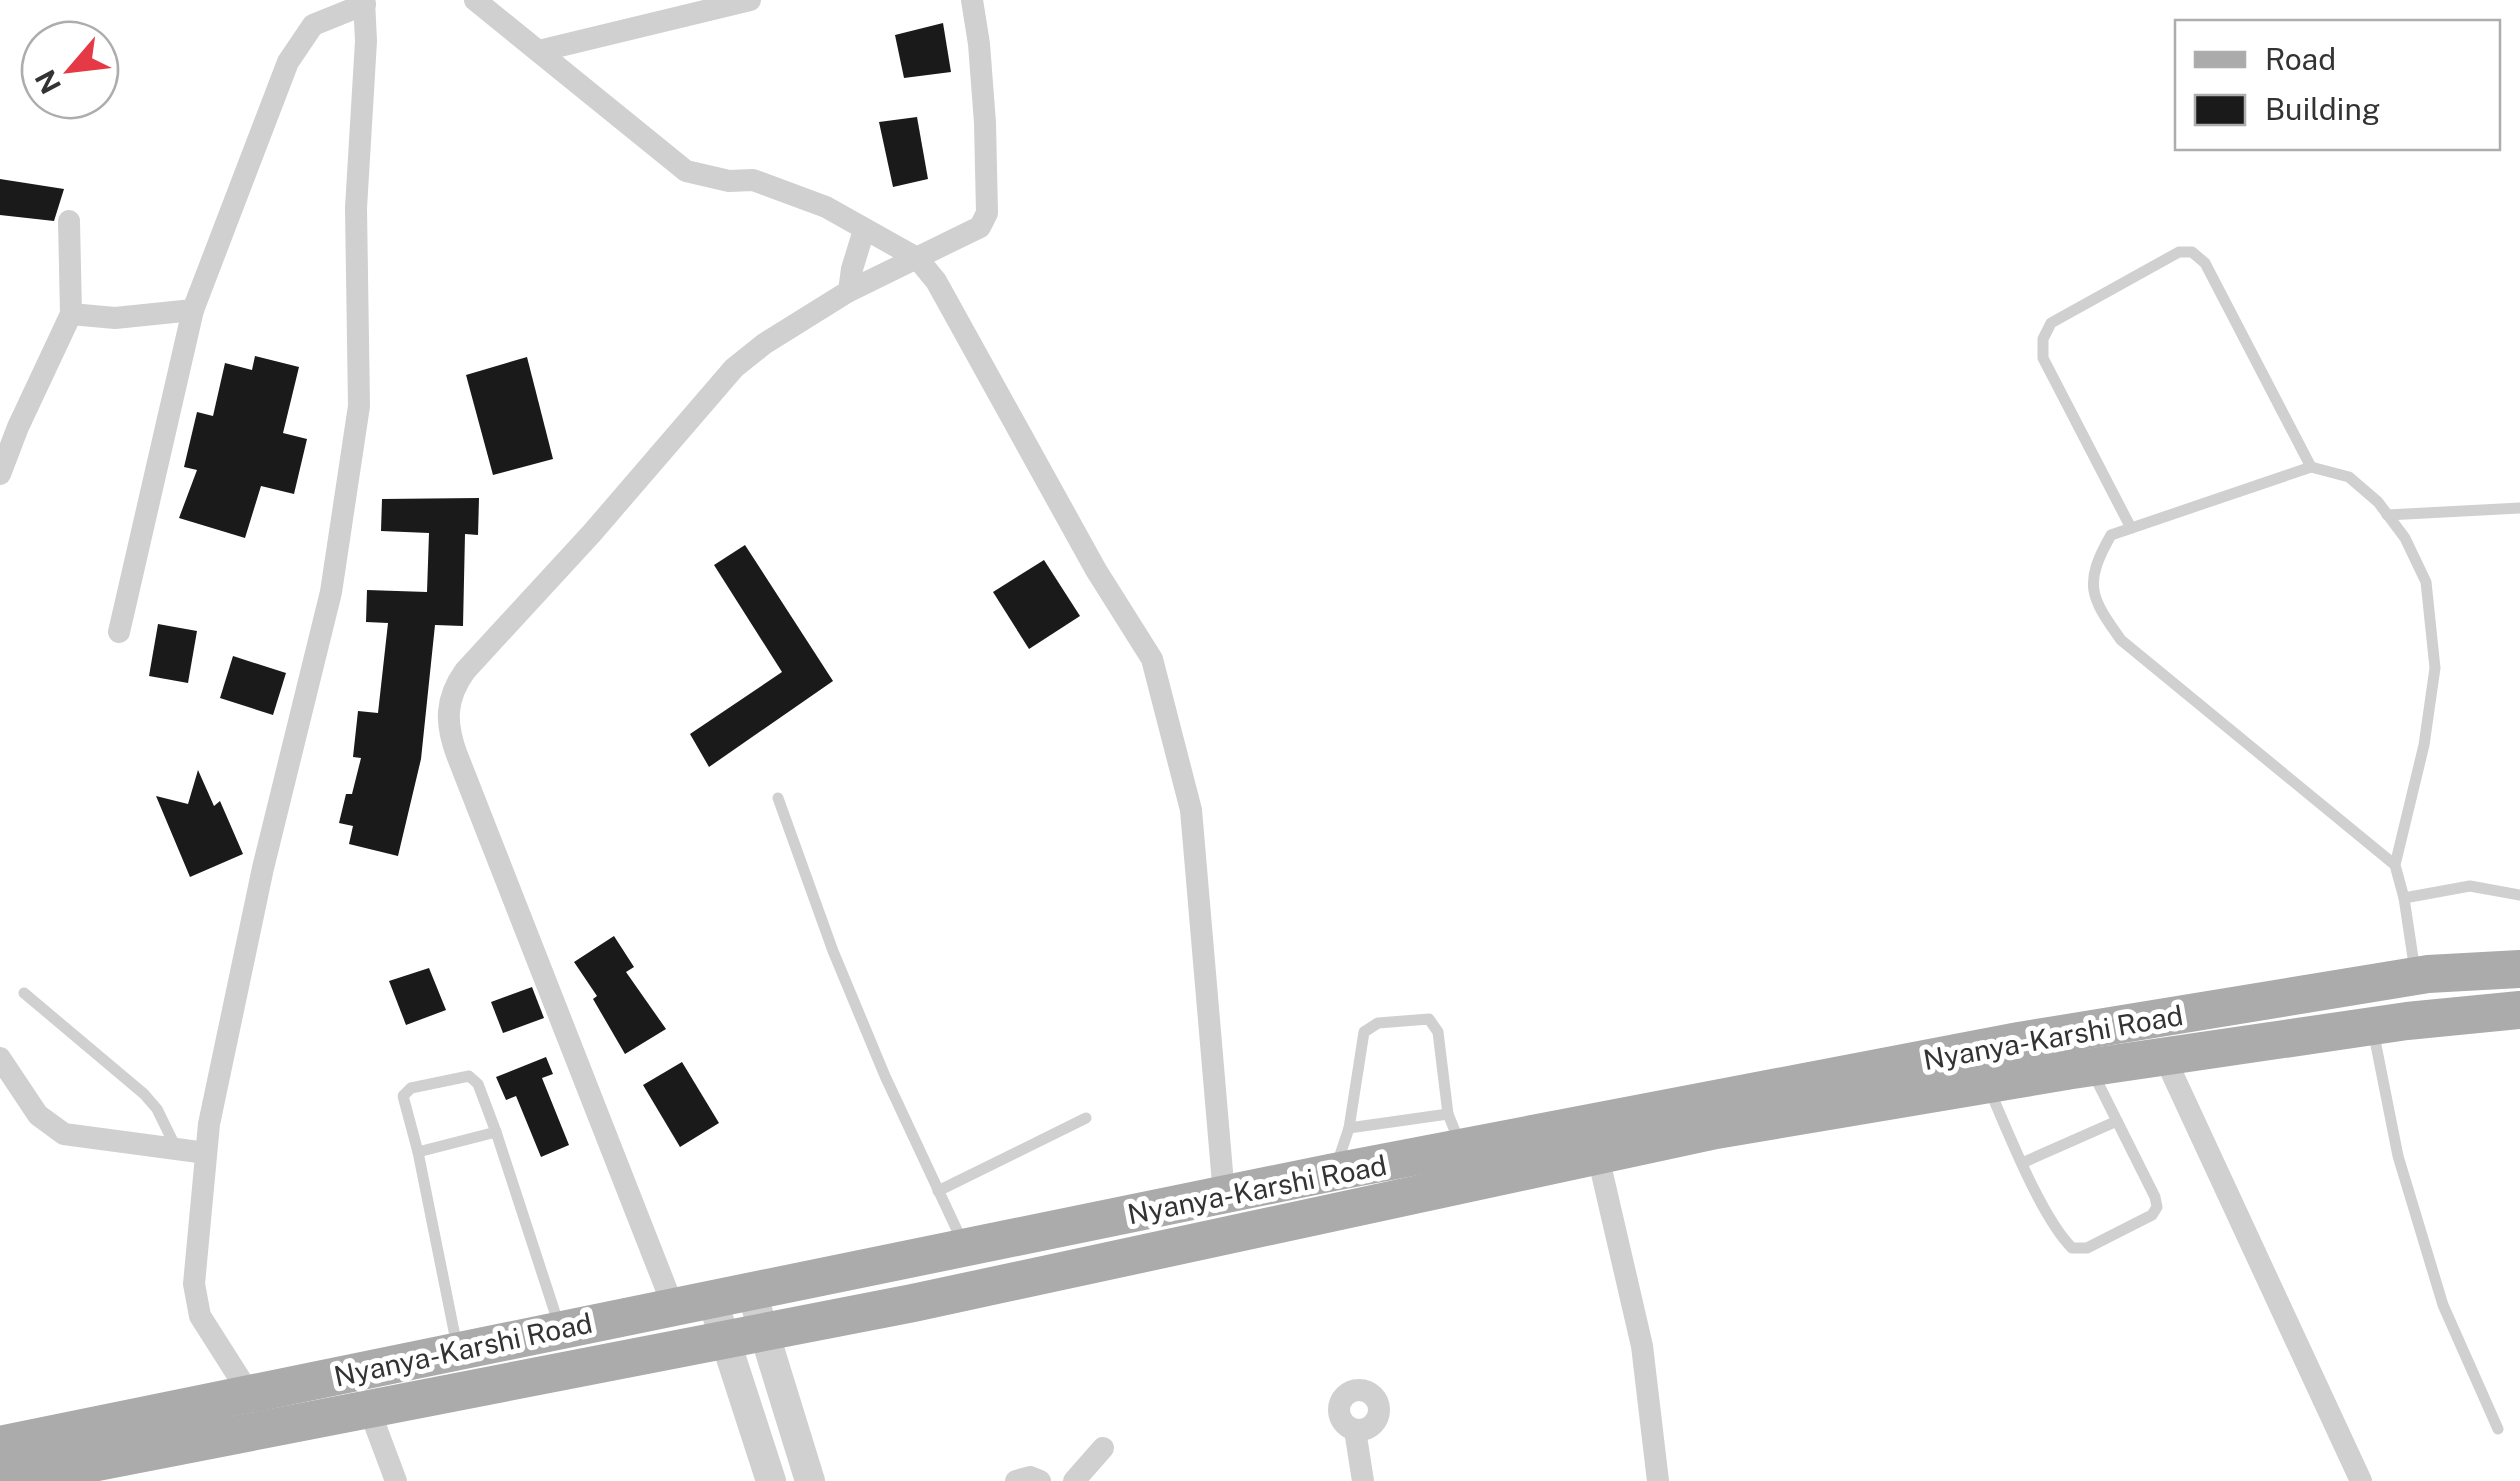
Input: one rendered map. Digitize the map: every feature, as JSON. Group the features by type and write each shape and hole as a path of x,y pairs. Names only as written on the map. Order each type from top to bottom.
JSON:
{"main road":[{"name":"Nyanya-Karshi Road","path":"0,1481 120,1464 369,1409 913,1303 1444,1165 2019,1040 2416,976 2520,969"},
{"name":"Nyanya-Karshi Road","path":"0,1445 1334,1172 1598,1156 1716,1130 2090,1067 2372,1026 2520,1010"}],"street":[{"path":"475,0 686,171 728,181 753,180 826,207 917,258 936,281 1096,570 1152,659 1190,810 1224,1195"},
{"path":"540,50 750,0"},
{"path":"672,1306 457,755 448,731 447,710 453,688 465,671 592,533 734,368 764,344 849,291 980,227 987,213 985,123 972,0"},
{"path":"119,632 192,310 288,62 313,25 364,2 356,208 359,406 330,592 263,868 208,1124 194,1284 200,1316 249,1394"},
{"path":"0,474 71,314 69,221"},
{"path":"849,291 864,230"},
{"path":"71,314 115,318 192,310"},
{"path":"2164,1056 2361,1481"},
{"path":"0,1058 38,1115 64,1134 206,1153"},
{"path":"1598,1156 1642,1346 1658,1481"},
{"path":"751,1290 810,1481"},
{"path":"712,1299 771,1481"},
{"path":"369,1409 396,1481"},
{"path":"1355,1430 1363,1481"},
{"path":"1074,1481 1103,1448"},
{"path":"1016,1481 1040,1481"}],"lane":[{"path":"2132,528 2043,358 2044,339 2051,323 2179,252 2192,252 2205,263 2312,467"},
{"path":"2395,865 2121,640 2099,611 2091,580 2110,535 2312,467 2349,476 2405,538 2426,582 2434,668 2424,744 2395,865 2416,976"},
{"path":"2388,515 2520,508"},
{"path":"778,798 833,951 885,1076 964,1247"},
{"path":"2404,898 2470,886 2520,895"},
{"path":"24,993 144,1094 157,1108 177,1150"},
{"path":"1334,1172 1349,1128 1364,1032 1378,1023 1429,1019 1438,1032 1448,1114 1444,1165"},
{"path":"2372,1026 2398,1156 2443,1305 2498,1429"},
{"path":"1987,1084 2022,1163 2061,1236 2072,1248 2086,1248 2152,1215 2156,1207 2156,1196 2090,1067"},
{"path":"458,1350 403,1096 411,1088 469,1076 478,1084 496,1132 560,1329"},
{"path":"1349,1128 1448,1114"},
{"path":"938,1190 1086,1118"},
{"path":"2022,1163 2117,1121"},
{"path":"418,1152 496,1132"}],"building":[{"path":"943,23 951,72 904,78 895,35"},
{"path":"917,117 928,179 893,187 879,122"},
{"path":"0,179 64,189 54,221 0,215"},
{"path":"255,356 299,367 283,433 307,439 294,494 261,486 245,538 179,518 197,470 184,467 197,412 213,416 225,363 252,370"},
{"path":"527,357 553,459 493,475 466,375"},
{"path":"479,498 478,535 465,534 463,626 435,625 421,759 398,856 349,844 353,826 339,823 346,794 352,794 361,758 353,757 358,711 378,713 388,623 366,622 367,590 427,592 429,533 381,531 382,499"},
{"path":"745,545 833,681 709,767 690,734 782,672 714,565"},
{"path":"1044,560 1080,616 1029,649 993,592"},
{"path":"158,624 197,631 188,683 149,676"},
{"path":"233,656 286,673 273,715 220,698"},
{"path":"198,770 214,806 220,801 243,854 190,877 156,796 188,804"},
{"path":"614,936 634,967 626,972 666,1029 625,1054 593,999 597,996 574,962"},
{"path":"429,968 446,1010 406,1025 389,981"},
{"path":"532,987 544,1018 503,1033 491,1002"},
{"path":"546,1057 553,1074 542,1078 569,1145 541,1157 516,1096 506,1100 496,1077"},
{"path":"682,1062 719,1123 680,1147 643,1085"}]}
